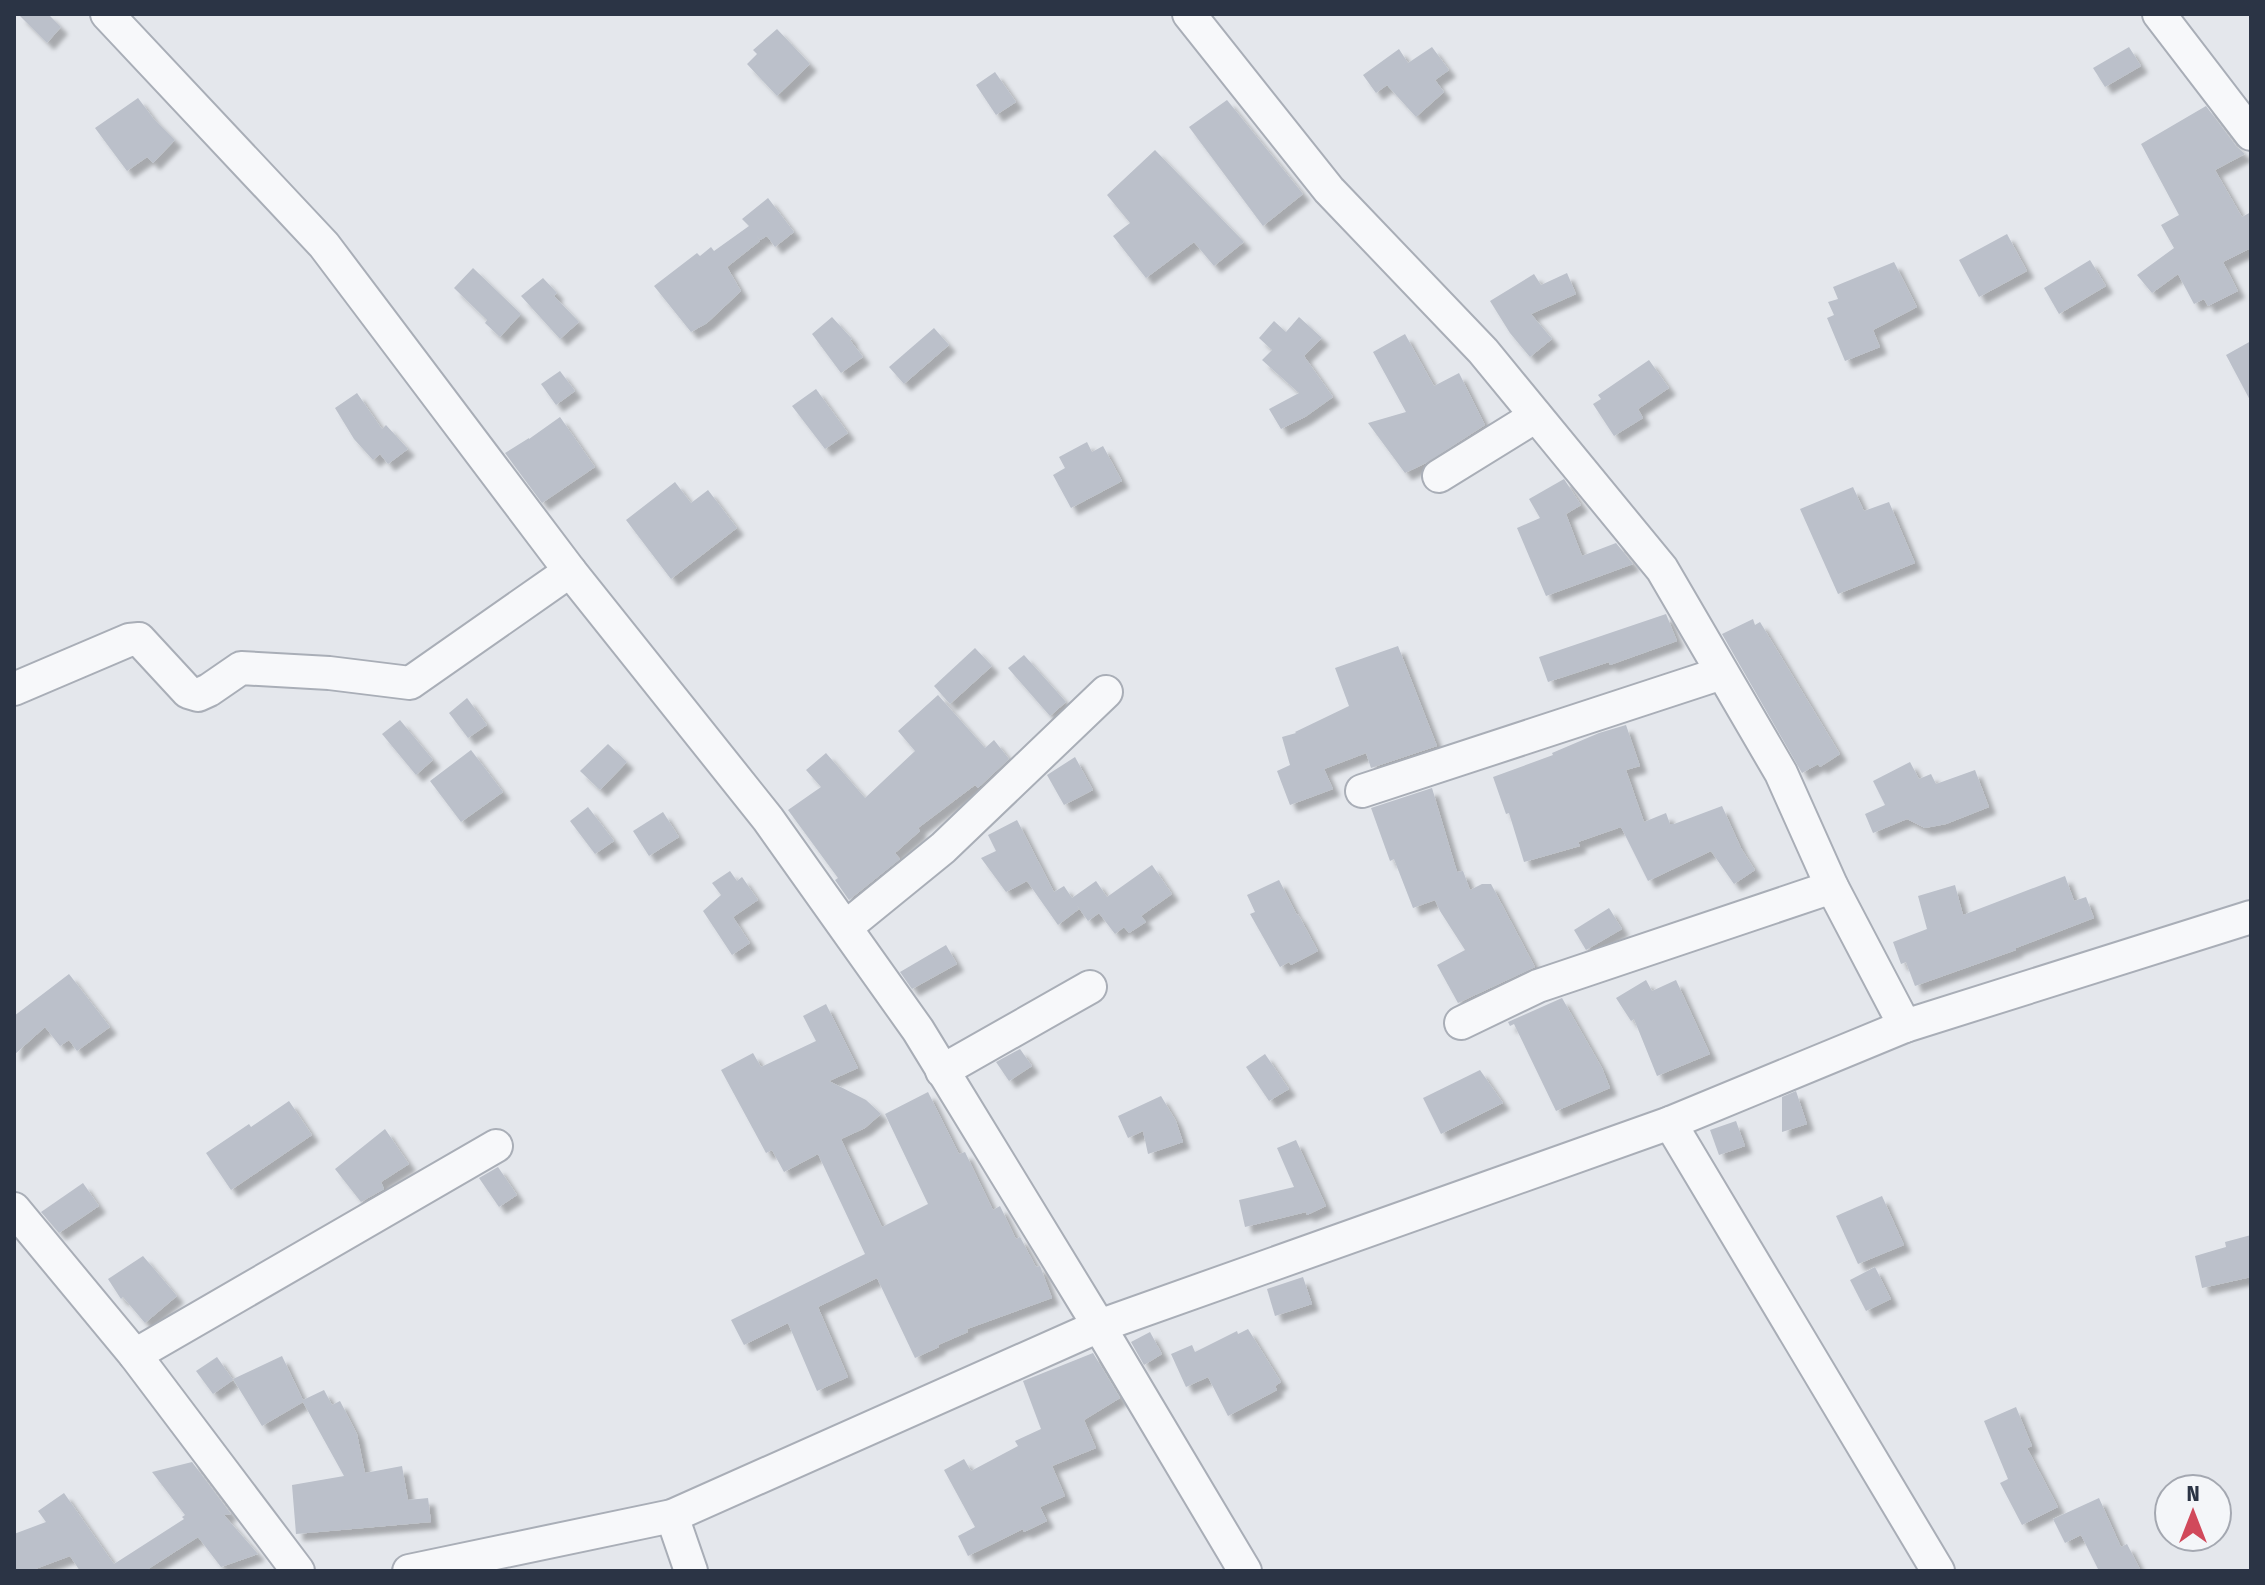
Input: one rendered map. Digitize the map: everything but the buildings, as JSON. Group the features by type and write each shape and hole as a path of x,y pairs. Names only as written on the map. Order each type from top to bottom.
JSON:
{"street":[{"path":"107,14 324,245 570,571 768,819 918,1030 1245,1571"},
{"path":"1189,14 1329,190 1483,351 1662,569 1781,773 1832,887 1905,1026"},
{"path":"2159,14 2251,134"},
{"path":"1439,476 1536,416"},
{"path":"14,689 129,640 139,639 188,692 198,695 241,668 329,673 410,683 570,571"},
{"path":"1362,791 1722,673"},
{"path":"846,927 943,848 1106,692"},
{"path":"1461,1023 1538,986 1832,887"},
{"path":"409,1571 672,1516 1099,1326 1670,1123 1905,1026 2248,923"},
{"path":"942,1071 1090,987"},
{"path":"1670,1123 1938,1571"},
{"path":"135,1355 496,1146"},
{"path":"14,1209 135,1355 298,1571"},
{"path":"672,1516 691,1571"}]}
